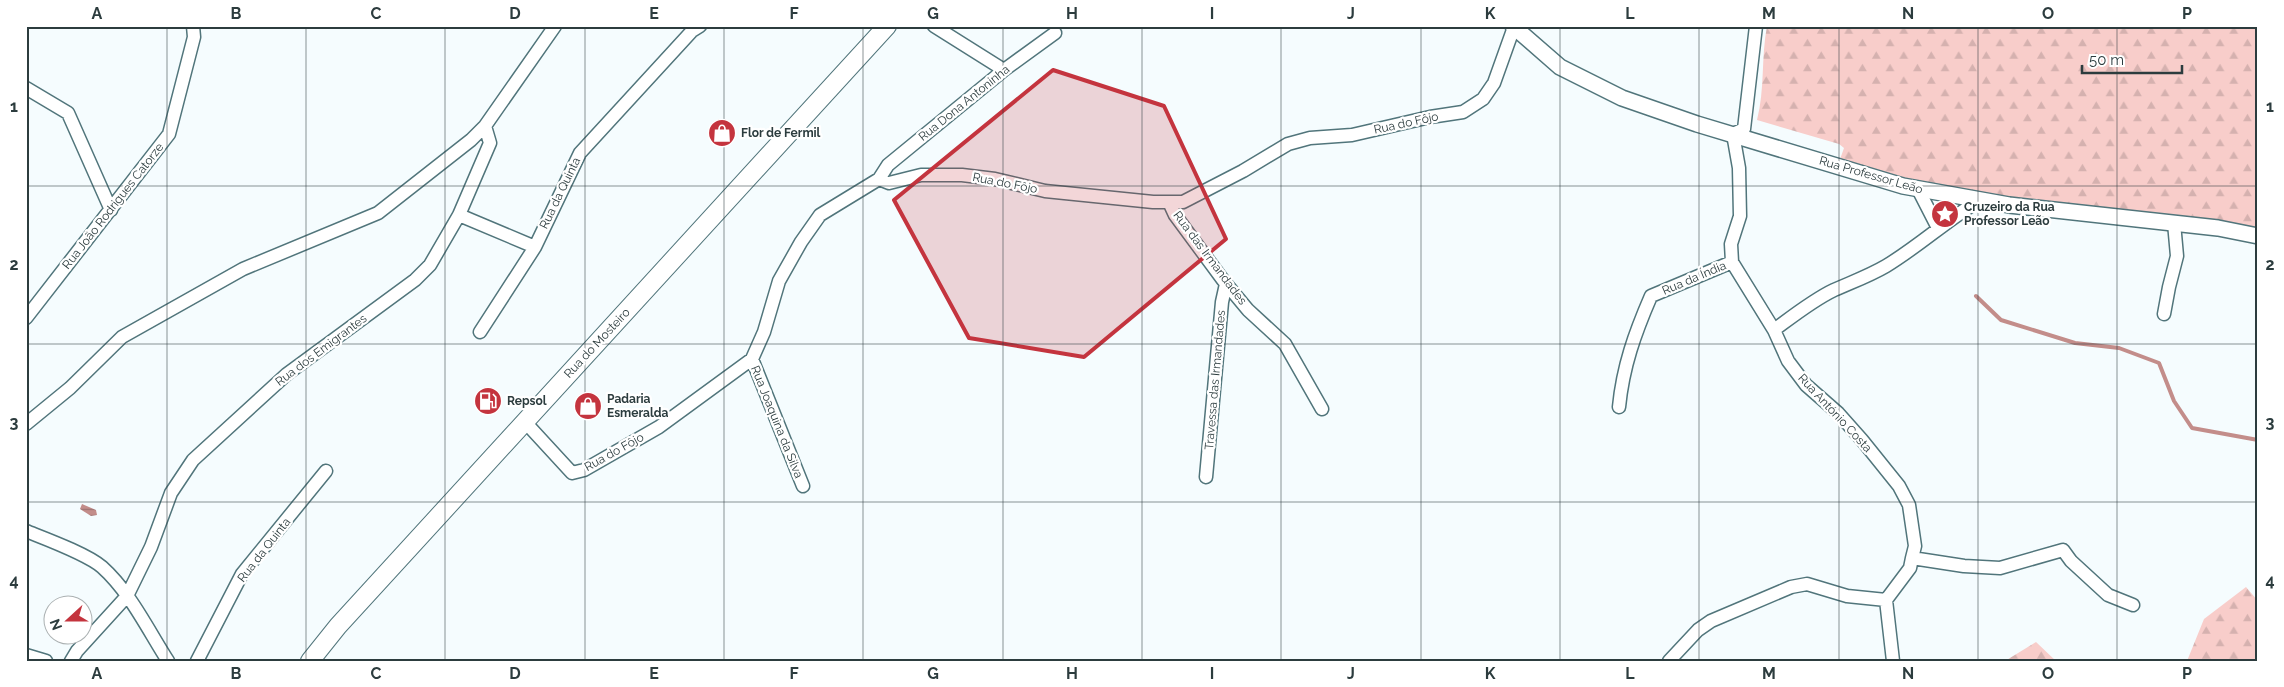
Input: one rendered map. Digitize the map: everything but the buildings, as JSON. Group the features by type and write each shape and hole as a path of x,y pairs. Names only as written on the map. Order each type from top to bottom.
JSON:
{"main road":[{"name":"Rua do Mosteiro","path":"310,661 338,626 526,424 684,246 887,26"}],"street":[{"name":"Rua João Rodrigues Catorze","path":"26,318 169,134 194,37 193,26"},
{"path":"26,424 70,388 122,337 243,269 378,213 485,126 555,26"},
{"name":"Rua da Quinta","path":"480,332 535,247 580,153 692,31 700,26"},
{"path":"934,26 1004,70"},
{"path":"1732,262 1731,244 1740,216 1739,168 1733,134 1744,128 1756,26"},
{"name":"Rua do Fôjo","path":"526,424 572,473 584,470 659,427 752,358 764,332 779,281 800,242 820,215 879,179 889,183 921,175 962,175 995,179 1045,191 1183,202 1288,144 1310,138 1352,135 1430,117 1463,112 1483,99 1494,83 1514,27"},
{"name":"Rua Professor Leão","path":"1514,27 1560,66 1622,98 1903,186 2008,205 2174,223 2258,236"},
{"name":"Rua Dona Antoninha","path":"879,179 888,165 1004,70 1055,33"},
{"path":"26,88 68,113 111,210"},
{"name":"Rua dos Emigrantes","path":"71,661 76,651 127,596 151,547 171,493 193,460 287,374 415,280 430,265 459,214 490,143 485,126"},
{"path":"1918,189 1938,228"},
{"path":"1774,330 1798,312 1834,290 1861,280 1888,265 1980,200"},
{"name":"Rua das Irmandades","path":"1169,202 1175,215 1226,284 1248,310 1285,344 1322,409"},
{"path":"459,214 535,247"},
{"path":"2164,314 2177,256 2174,223"},
{"name":"Rua António Costa","path":"1732,262 1774,330 1788,361 1806,385 1838,413 1899,486 1909,505 1915,546 1910,568 1886,600"},
{"name":"Rua da Índia","path":"1619,406 1632,338 1651,296 1732,262"},
{"name":"Travessa das Irmandades","path":"1206,477 1222,302 1226,284"},
{"name":"Rua Joaquina da Silva","path":"752,358 803,486"},
{"name":"Rua da Quinta","path":"197,661 242,574 326,471"},
{"path":"26,531 63,546 102,566 127,596 168,661"},
{"path":"1912,558 1964,566 2000,568 2063,550 2071,561 2108,594 2133,605"},
{"path":"1669,661 1698,630 1711,621 1791,587 1807,584 1847,596 1886,600 1894,661"},
{"path":"26,655 46,661"}],"highlighted area":[{"path":"1053,70 1164,106 1226,239 1084,357 969,338 894,200"}],"green space":[{"path":"1767,26 2258,26 2258,228 2000,204 1838,165 1844,148 1839,144 1757,120 1761,97"},
{"path":"2246,587 2258,601 2258,661 2187,661 2204,619"},
{"path":"2036,642 2056,661 2005,661"}],"shaded area":[{"path":"82,504 96,510 97,515 91,516 80,509"}],"waterway":[{"path":"1976,296 2001,320 2075,343 2119,348 2159,363 2174,401 2192,428 2258,440"}],"place":[{"name":"Flor de Fermil","path":"722,133"},
{"name":"Cruzeiro da Rua Professor Leão","path":"1945,214"},
{"name":"Repsol","path":"488,401"},
{"name":"Padaria Esmeralda","path":"588,406"}]}
